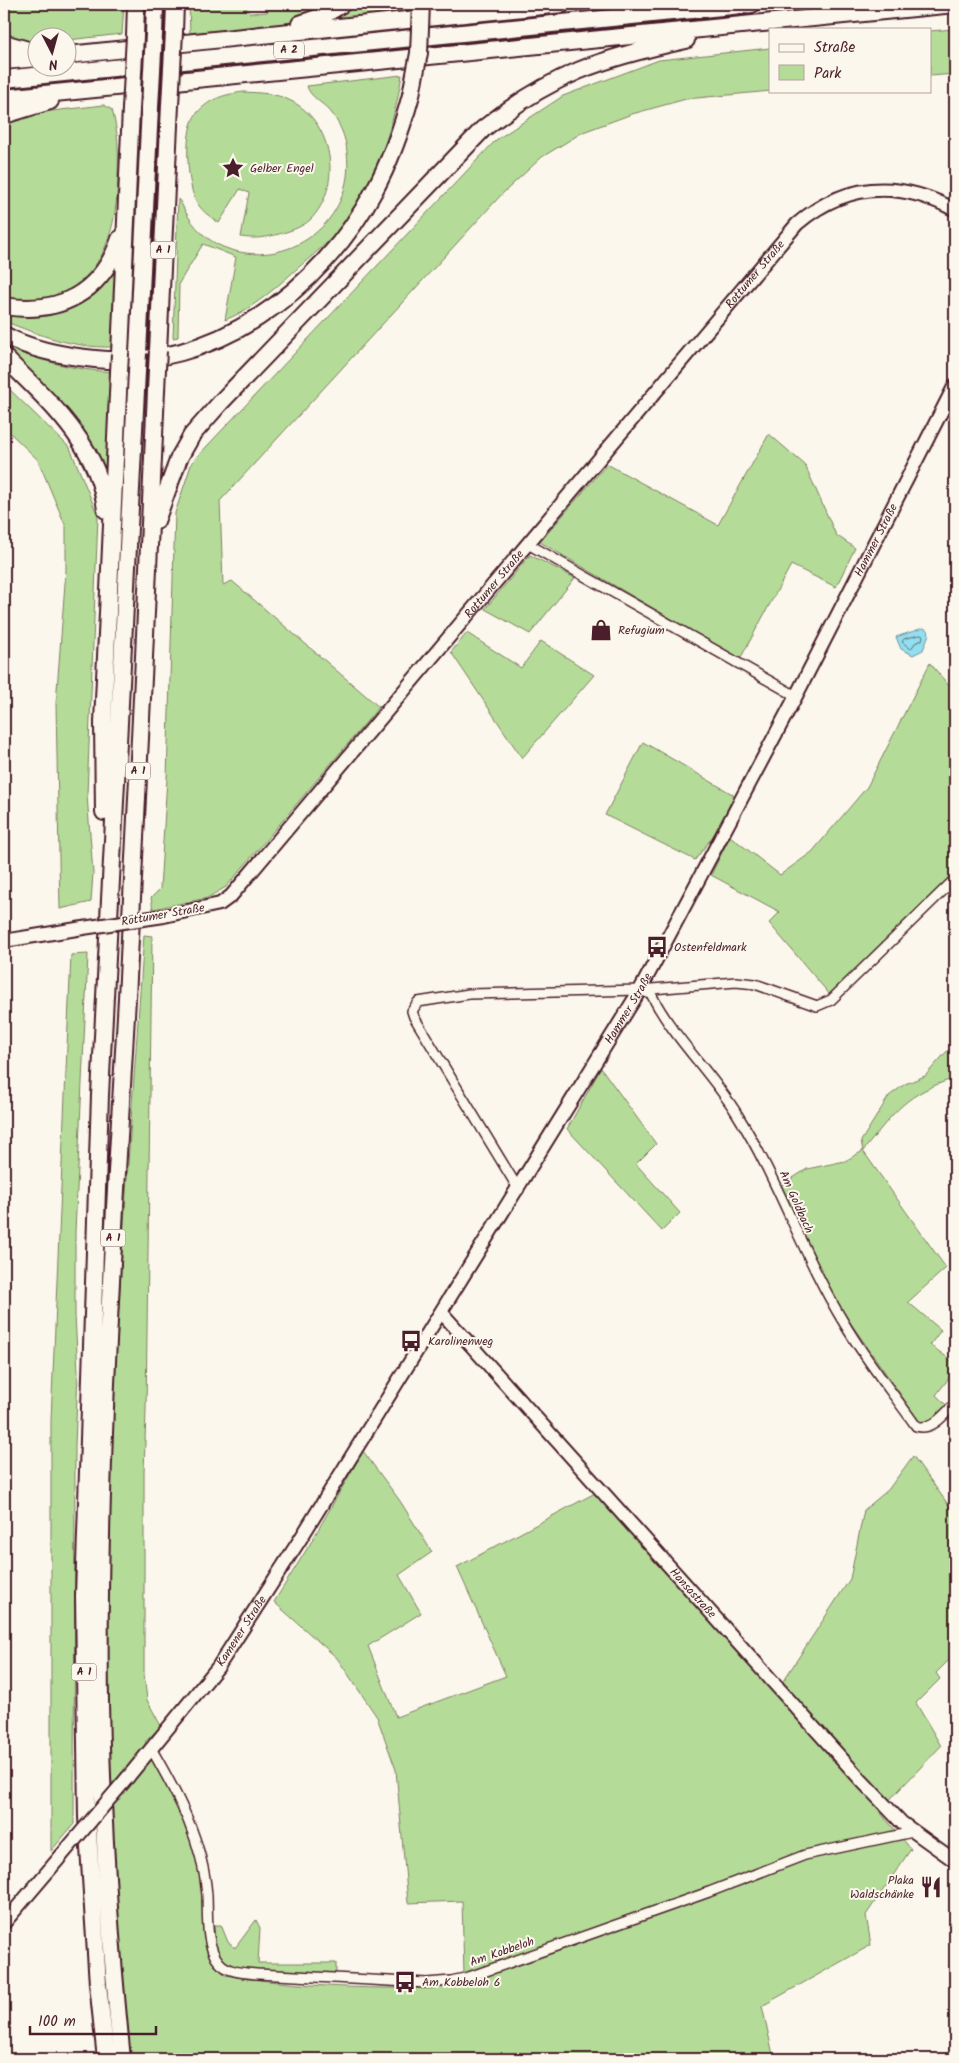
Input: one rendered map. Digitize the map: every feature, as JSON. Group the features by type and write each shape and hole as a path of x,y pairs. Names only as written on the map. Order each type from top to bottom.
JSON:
{"highway":[{"path":"110,883 105,836 103,722 136,4"},
{"name":"A 1","path":"106,2059 97,1975 87,1818 84,1596 93,1283 110,883 155,4"},
{"name":"A 1","path":"122,2059 111,1945 104,1827 100,1590 109,1324 175,4"},
{"path":"206,41 293,26 320,17 342,4"},
{"path":"4,335 37,348 74,357 127,360 177,354 210,343 247,325 299,286 345,236 374,192 386,168 400,135 412,95 419,53 421,4"},
{"path":"78,54 562,4"},
{"name":"A 2","path":"4,79 752,4"},
{"name":"A 2","path":"4,98 955,4"},
{"path":"149,544 168,483 178,458 192,435 483,129 537,90 596,62 629,52 764,23"},
{"path":"4,43 28,50"},
{"path":"4,61 28,59"},
{"path":"4,115 93,89"},
{"path":"4,306 27,310 50,307 71,300 88,288 104,272 113,257 120,238 127,202"},
{"path":"4,357 56,409 87,449 99,476 106,507 110,550"}],"street":[{"name":"Rottumer Straße","path":"4,941 164,916 220,904 230,896 784,238 809,214 840,196 879,189 917,193 955,210"},
{"name":"Hammer Straße","path":"442,1313 640,990 796,696 955,385"},
{"path":"528,544 796,696"},
{"path":"519,1190 414,1017 414,1006 418,1002 470,994 640,990 736,982 755,984 811,1005 822,1006 832,1000 955,879"},
{"name":"Am Goldbach","path":"640,990 651,994 682,1043 737,1113 762,1158 803,1247 844,1324 916,1426 924,1428 932,1426 955,1404"},
{"name":"Kamener Straße","path":"4,1923 152,1750 218,1667 442,1313"},
{"name":"Hansastraße","path":"442,1313 861,1780 913,1832 955,1861"},
{"name":"Am Kobbeloh","path":"152,1750 176,1792 197,1845 206,1882 210,1937 216,1959 220,1964 232,1970 258,1974 427,1983 451,1981 584,1937 804,1855 913,1832"}],"green space":[{"path":"4,4 124,4 122,34 78,39 78,28 28,28 28,42 4,34"},
{"path":"189,4 242,4 250,13 267,12 271,4 335,4 311,17 291,23 190,34"},
{"path":"350,4 411,4 411,15 324,24"},
{"path":"955,29 955,74 932,76 932,31"},
{"path":"769,48 769,91 686,99 632,114 583,132 542,157 502,194 220,501 223,585 232,581 379,707 226,887 207,898 153,909 151,898 160,889 167,779 175,513 192,462 496,140 563,96 659,60"},
{"path":"402,75 387,138 371,179 360,199 335,234 268,294 252,306 225,320 236,257 203,244 179,283 178,337 173,338 178,199 196,228 211,241 223,247 247,253 271,253 293,247 313,235 329,219 341,200 347,177 347,152 342,130 330,111 313,96 307,86"},
{"path":"244,92 278,96 289,100 304,110 316,122 324,138 329,155 330,172 327,190 321,206 310,220 280,234 250,238 241,237 249,193 240,189 219,223 199,206 192,191 188,168 188,142 197,113 207,104 219,98"},
{"path":"104,105 112,110 117,134 118,158 115,214 104,250 82,280 66,291 36,301 4,299 4,126 34,113"},
{"path":"118,264 112,347 70,343 43,336 4,321 4,314 39,317 62,312 73,307 93,294 111,270"},
{"path":"4,345 57,364 113,372 109,483 97,455 72,416 4,352"},
{"path":"4,384 70,448 98,516 87,795 93,873 91,902 60,909 56,703 66,570 66,527 38,460 4,427"},
{"path":"769,434 805,465 836,535 855,548 836,587 791,565 740,659 540,542 607,464 718,525"},
{"path":"530,555 575,578 530,634 485,609"},
{"path":"467,633 521,668 541,641 594,675 522,758 451,652"},
{"path":"930,663 955,693 955,872 831,996 769,923 780,912 711,875 730,836 780,875 812,852 867,787"},
{"path":"643,742 734,795 719,828 695,860 605,815"},
{"path":"144,935 152,936 144,1473 144,1674 147,1700 161,1726 145,1742 196,1846 203,1883 208,1949 225,1975 310,1985 367,1988 453,1987 464,1974 462,1901 408,1903 396,1770 377,1717 337,1658 274,1602 310,1544 363,1451 400,1501 432,1552 399,1575 421,1613 368,1646 396,1717 506,1676 457,1567 597,1492 776,1692 850,1579 864,1510 888,1490 913,1456 955,1514 955,1654 936,1673 940,1679 916,1703 941,1746 879,1811 911,1849 866,1915 871,1945 762,2006 774,2059 129,2059 109,1842 106,1701 107,1592 110,1482 121,1264"},
{"path":"88,954 75,1232 75,1315 78,1372 75,1445 74,1824 51,1851 51,1420 71,955"},
{"path":"948,1050 955,1061 955,1078 938,1084 912,1098 893,1115 863,1151 861,1141 889,1096 905,1084 925,1076"},
{"path":"601,1068 656,1144 636,1164 680,1213 662,1231 567,1129"},
{"path":"863,1151 946,1268 908,1302 941,1330 930,1345 955,1363 955,1370 936,1395 947,1406 929,1423 920,1422 835,1301 804,1245 780,1186 807,1169 845,1161"},
{"path":"256,1920 260,1928 258,1963 336,1963 336,1976 293,1974 242,1968 221,1959 216,1947 214,1925 221,1925 228,1942 235,1948"}],"water":[{"path":"923,628 928,630 929,634 923,650 913,655 901,649 896,637"}],"place":[{"name":"Gelber Engel","path":"233,168"},
{"name":"Refugium","path":"601,630"},
{"name":"Ostenfeldmark","path":"657,947"},
{"name":"Karolinenweg","path":"411,1341"},
{"name":"Plaka Waldschänke","path":"931,1887"},
{"name":"Am Kobbeloh 6","path":"405,1982"}]}
